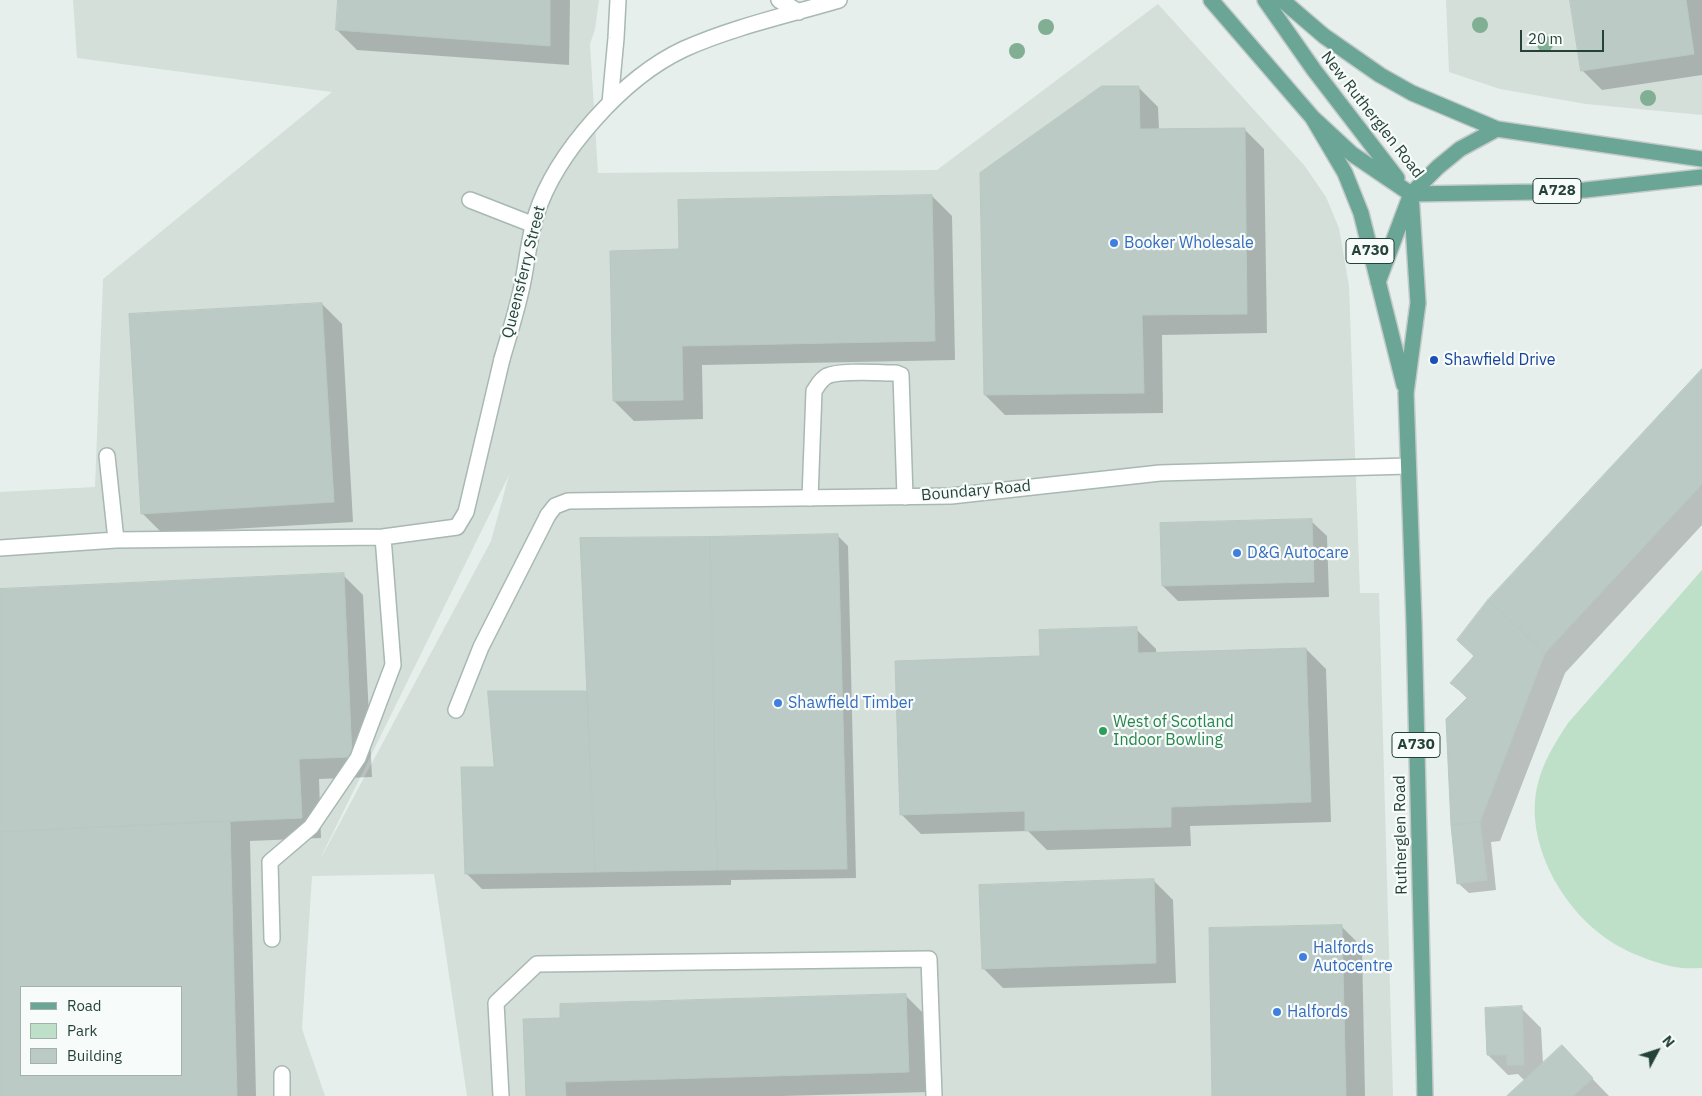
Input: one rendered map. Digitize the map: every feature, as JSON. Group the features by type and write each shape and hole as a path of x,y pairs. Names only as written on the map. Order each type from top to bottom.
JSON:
{"main road":[{"name":"New Rutherglen Road","path":"1211,0 1312,117 1352,154 1411,194"},
{"name":"New Rutherglen Road","path":"1265,0 1333,96 1411,194"},
{"path":"1282,0 1324,36 1380,75 1412,93 1497,128 1702,159"},
{"name":"Rutherglen Road","path":"1312,117 1345,172 1361,213 1406,393"},
{"path":"1378,282 1411,194 1438,167 1460,149 1497,128"},
{"name":"A728","path":"1411,194 1556,191 1702,177"},
{"name":"Rutherglen Road","path":"1411,194 1418,303 1406,393 1414,623 1425,1096"}],"street":[{"path":"610,103 618,0"},
{"path":"778,0 799,12"},
{"name":"Queensferry Street","path":"383,537 458,527 466,512 502,359 522,288 535,217 546,188 576,141 610,103 650,70 683,50 720,35 839,0"},
{"path":"470,200 534,225"},
{"path":"810,498 814,390 821,380 829,375 840,373 896,373 901,375 905,497"},
{"path":"107,456 116,540"},
{"name":"Boundary Road","path":"456,710 481,647 548,515 555,506 568,501 951,496 1160,473 1408,466"},
{"path":"0,548 116,540 383,537 393,665 358,758 311,827 270,862 272,939"},
{"path":"501,1096 496,1003 537,964 929,959 934,1096"},
{"path":"282,1074 282,1096"}],"shaded area":[{"path":"73,0 599,0 595,29 590,44 598,173 937,170 1158,4 1304,165 1326,197 1339,228 1349,286 1360,593 1379,593 1393,1096 467,1096 434,874 312,876 302,1029 325,1096 0,1096 0,492 95,487 103,279 332,92 77,58","holes":["509,475 491,541 322,856"]},
{"path":"1446,0 1702,0 1702,115 1586,104 1500,89 1449,72"}],"green space":[{"path":"1702,570 1702,968 1678,968 1627,951 1602,936 1584,920 1554,880 1537,834 1535,810 1537,787 1542,770 1568,723"}],"building":[{"path":"338,0 550,0 550,46 336,30"},
{"path":"1570,0 1686,0 1694,54 1581,71"},
{"name":"Booker Wholesale","path":"1102,86 1139,86 1140,129 1245,128 1247,314 1142,315 1144,393 984,395 980,173"},
{"path":"932,195 935,341 682,346 683,400 613,401 610,251 679,249 678,200"},
{"path":"322,303 334,502 141,514 129,314"},
{"path":"1702,369 1702,484 1545,653 1488,600"},
{"name":"D&G Autocare","path":"1312,519 1314,582 1162,586 1160,523"},
{"name":"Shawfield Timber","path":"838,534 847,869 717,870 710,537"},
{"path":"710,537 717,870 595,872 580,538"},
{"path":"344,573 352,757 299,759 302,818 0,832 0,589"},
{"path":"1488,600 1545,653 1480,822 1451,825 1446,719 1468,697 1450,683 1474,656 1457,640"},
{"name":"West of Scotland Indoor Bowling","path":"1137,627 1138,653 1306,648 1311,802 1171,807 1171,827 1025,831 1025,811 900,815 895,661 1040,656 1039,630"},
{"path":"488,691 587,691 595,872 465,874 461,767 494,767"},
{"path":"230,821 237,1096 0,1096 0,832"},
{"path":"1480,822 1487,880 1457,884 1451,825"},
{"path":"1154,879 1156,963 982,969 979,885"},
{"name":"Halfords","path":"1342,925 1346,1096 1212,1096 1209,928"},
{"path":"906,994 909,1072 565,1082 566,1096 526,1096 523,1019 560,1018 560,1004"},
{"path":"1522,1006 1524,1065 1507,1065 1507,1055 1487,1055 1485,1008"},
{"path":"1562,1045 1593,1078 1573,1096 1507,1096"}],"place":[{"name":"Booker Wholesale","path":"1114,243"},
{"name":"Shawfield Drive","path":"1434,360"},
{"name":"D&G Autocare","path":"1237,553"},
{"name":"Shawfield Timber","path":"778,703"},
{"name":"West of Scotland Indoor Bowling","path":"1103,731"},
{"name":"Halfords Autocentre","path":"1303,957"},
{"name":"Halfords","path":"1277,1012"}]}
